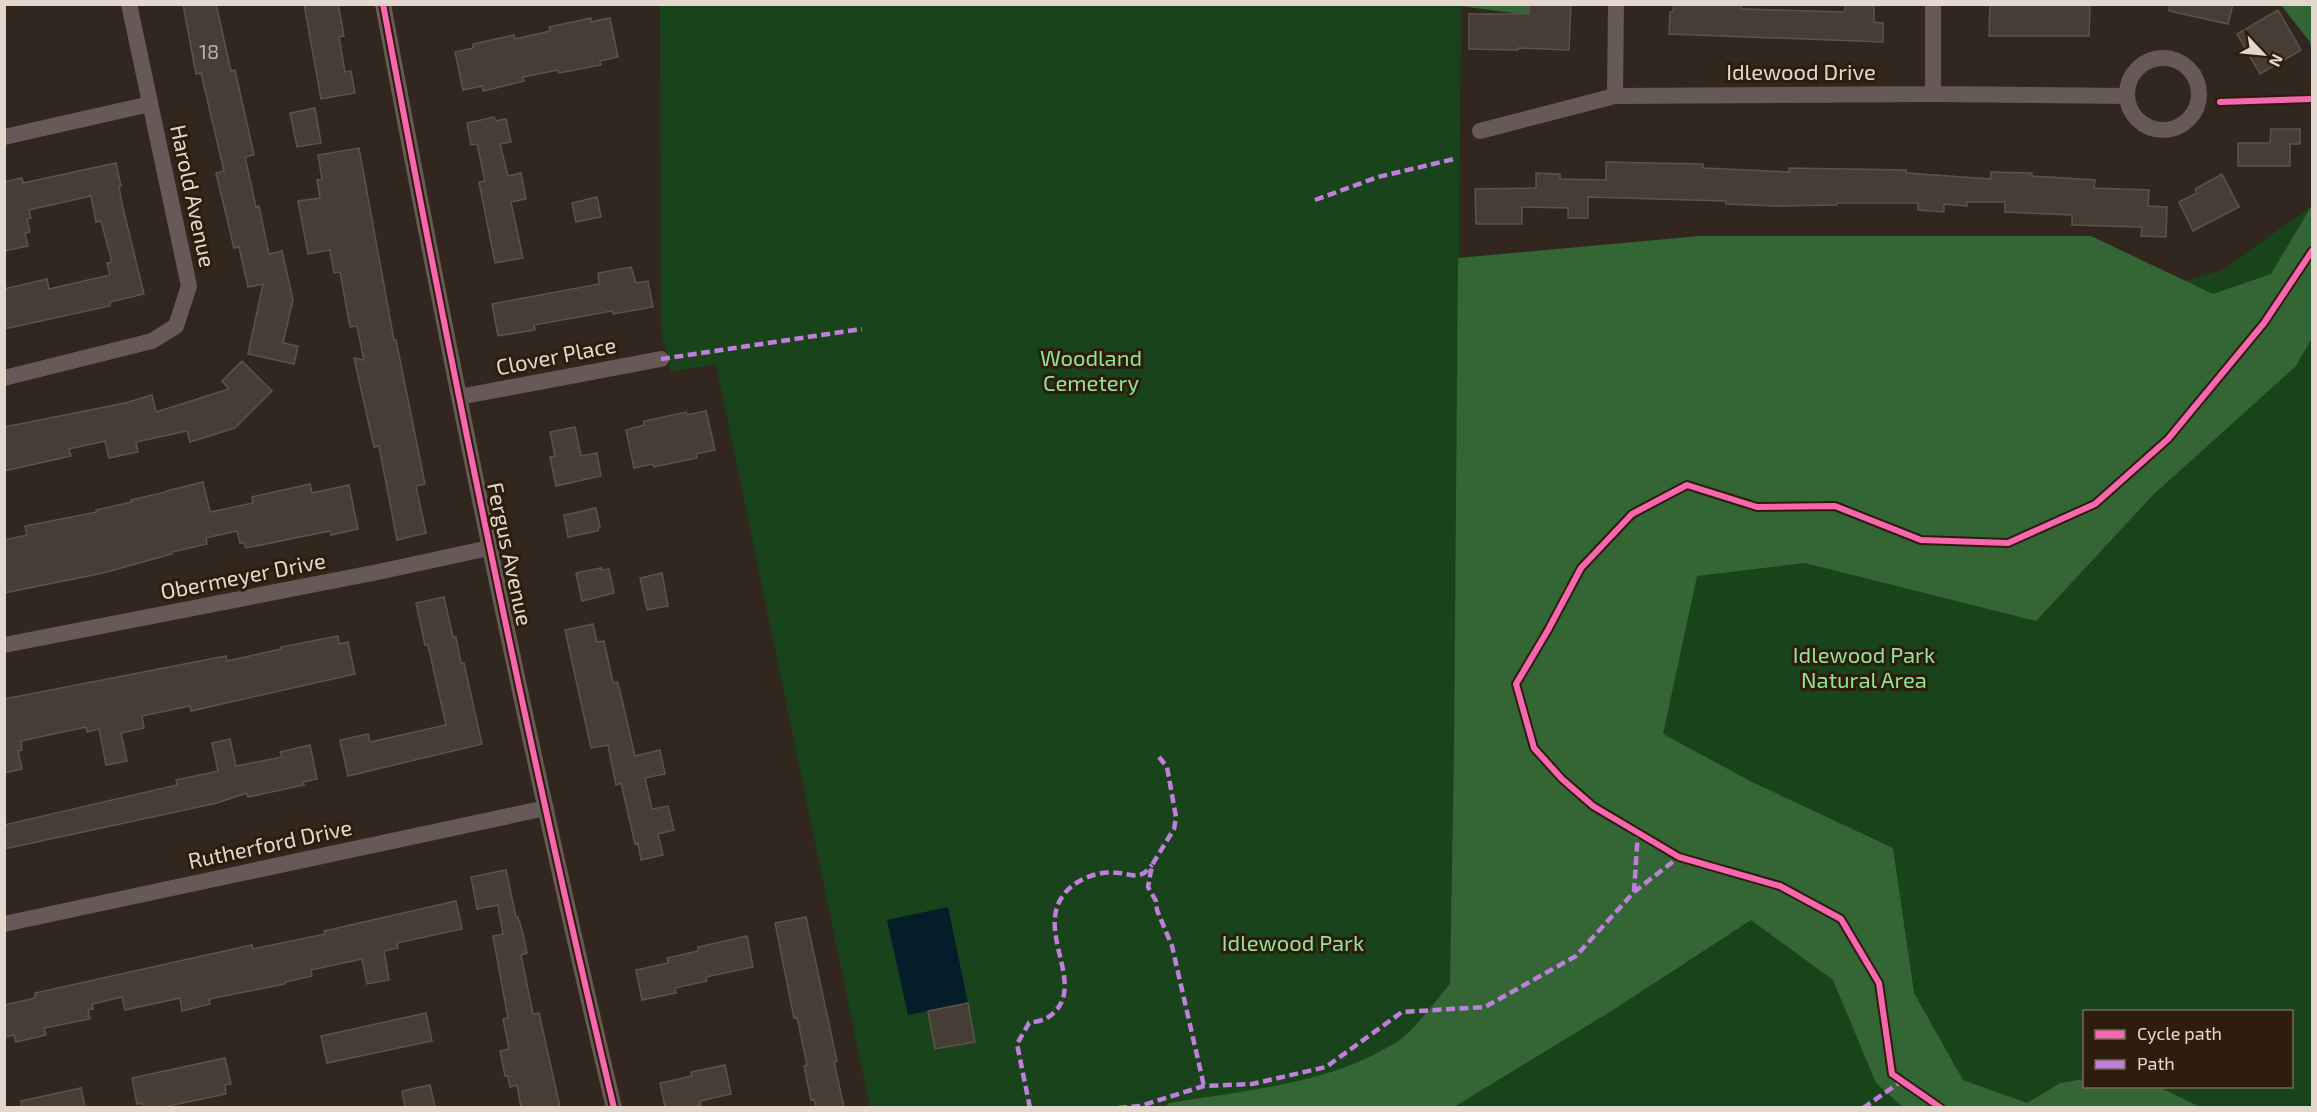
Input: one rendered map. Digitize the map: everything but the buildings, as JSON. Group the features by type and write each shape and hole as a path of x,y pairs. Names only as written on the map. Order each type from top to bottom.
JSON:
{"street":[{"name":"Harold Avenue","path":"4,378 152,341 176,326 189,286 129,4"},
{"name":"Fergus Avenue","path":"383,4 489,548 614,1107"},
{"path":"1615,96 1616,4"},
{"path":"1933,4 1933,94"},
{"path":"2161,57 2179,61 2193,73 2200,91 2196,110 2184,124 2166,130 2147,126 2133,114 2127,96 2130,77 2143,63 2161,57"},
{"name":"Idlewood Drive","path":"1480,131 1615,96 1933,94 2127,96"},
{"path":"4,136 150,104"},
{"name":"Clover Place","path":"459,397 661,359"},
{"name":"Obermeyer Drive","path":"4,645 489,548"},
{"name":"Rutherford Drive","path":"4,924 546,808"}],"green space":[{"path":"660,5 1461,5 1459,258 2160,288 2222,270 2312,206 2312,1107 870,1107 716,364 671,372 661,330"},
{"path":"1453,5 1536,5 1536,16"},
{"path":"2281,5 2312,5 2312,55 2310,42"},
{"path":"2312,205 2312,338 2296,366 2154,494 2036,621 1805,563 1697,576 1663,734 1752,782 1893,848 1914,993 1963,1080 2027,1103 2060,1083 2083,1079 2083,1088 2161,1088 2200,1107 1903,1107 1876,1083 1833,980 1751,920 1613,1010 1454,1107 1165,1107 1169,1103 1259,1089 1319,1076 1375,1054 1406,1035 1450,984 1458,258 1700,236 2091,236 2213,294 2271,274"}],"water":[{"path":"948,907 968,1003 908,1015 887,920"}],"marked path":[{"path":"1315,200 1378,177 1454,159"},
{"path":"661,359 862,329"},
{"path":"1159,757 1167,767 1176,817 1174,829 1152,865 1148,887 1156,901 1157,910 1172,946 1204,1086"},
{"path":"1634,892 1638,831"},
{"path":"1118,1108 1140,1106 1204,1086 1252,1084 1326,1067 1402,1012 1485,1007 1576,956 1634,892 1679,857"},
{"path":"1030,1108 1017,1044 1029,1023 1047,1018 1059,1006 1064,993 1064,978 1055,928 1056,912 1062,897 1073,885 1088,877 1111,872 1139,875 1145,873 1152,865"},
{"path":"1863,1108 1902,1081"}],"cycle path":[{"path":"383,4 492,558 551,833 614,1108"},
{"path":"2220,102 2312,99"},
{"path":"1941,1108 1892,1074 1879,983 1841,919 1780,886 1679,857 1593,806 1562,779 1534,748 1516,684 1581,568 1632,514 1687,485 1757,507 1835,506 1921,540 2008,543 2095,504 2168,439 2264,323 2312,251"}],"park label":[{"name":"Woodland Cemetery","path":"1091,370"},
{"name":"Idlewood Park Natural Area","path":"1864,668"},
{"name":"Idlewood Park","path":"1293,943"}]}
